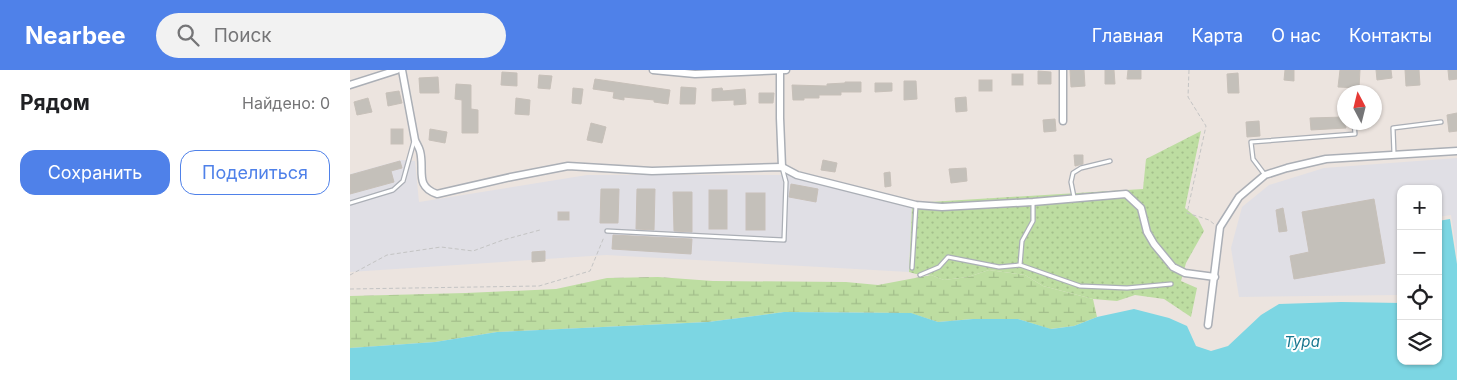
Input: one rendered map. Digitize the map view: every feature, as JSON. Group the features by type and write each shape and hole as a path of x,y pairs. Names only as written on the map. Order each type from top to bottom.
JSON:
{"street":[{"path":"350,85 397,70"},
{"path":"402,70 414,140 420,150 422,183 428,191 437,194 568,166 652,171 782,167 797,175 916,205 964,206 1126,194 1141,208 1147,232 1154,244 1173,267 1185,273 1215,277"},
{"path":"653,70 695,74 786,70"},
{"path":"780,70 782,167"},
{"path":"1063,70 1063,121"},
{"path":"1208,325 1220,228 1239,196 1265,175 1287,168 1326,160 1457,151"}],"lane":[{"path":"1394,154 1393,128 1441,122"},
{"path":"1265,175 1253,159 1251,142 1355,134 1355,130"},
{"path":"350,203 393,190 403,181 414,140"},
{"path":"1074,198 1073,173 1082,168 1110,161"},
{"path":"607,231 784,240 786,182 782,167"},
{"path":"1020,265 1022,241 1033,221 1033,202"},
{"path":"912,268 916,205"},
{"path":"920,275 939,267 948,257 999,267 1020,265 1080,286 1127,288 1171,284"}],"path":[{"path":"1189,70 1188,97 1206,126 1187,213 1209,220 1220,228"},
{"path":"350,275 387,254 441,247 473,251 503,240 540,230"},
{"path":"350,289 540,286 590,271 607,231"}],"shaded area":[{"path":"1457,158 1457,254 1451,215 1442,216 1442,185 1397,185 1397,295 1239,297 1231,248 1242,207 1269,185 1324,168"},
{"path":"401,160 415,161 419,202 587,175 790,175 912,207 909,272 606,255 350,272 350,174"}],"green space":[{"path":"1201,131 1185,208 1198,219 1204,231 1186,263 1181,281 1197,288 1191,317 1164,299 1135,295 1117,301 1093,299 1043,286 1025,275 989,270 968,277 944,280 931,275 909,272 912,207 929,202 1143,189 1146,159"},
{"path":"989,270 1025,275 1043,286 1093,299 1097,317 1074,326 1050,329 1018,319 973,319 938,322 910,313 784,312 708,322 497,332 435,342 350,348 350,296 556,289 607,278 658,277 713,281 846,282 878,285 931,275 944,280 968,277"}],"water":[{"name":"Тура","path":"1450,219 1457,264 1457,380 350,380 350,348 435,342 497,332 708,322 784,312 911,313 938,322 973,319 1018,319 1051,329 1074,326 1097,317 1134,309 1169,318 1187,326 1196,346 1211,351 1228,346 1261,315 1279,304 1341,302 1397,303 1397,365 1442,365 1442,220"}],"building":[{"path":"1070,70 1084,70 1085,86 1071,87"},
{"path":"1105,70 1114,70 1115,84 1105,84"},
{"path":"1128,70 1141,70 1141,79 1127,79"},
{"path":"1285,70 1294,70 1294,81 1284,80"},
{"path":"1340,70 1360,70 1359,85 1338,85"},
{"path":"1376,70 1391,70 1392,78 1377,80"},
{"path":"1405,70 1419,70 1420,85 1406,86"},
{"path":"1448,70 1457,70 1457,79 1449,80"},
{"path":"1038,71 1051,72 1051,84 1038,84"},
{"path":"502,72 517,73 517,86 501,85"},
{"path":"1238,73 1239,93 1228,93 1227,74"},
{"path":"1012,74 1023,74 1023,85 1012,85"},
{"path":"539,75 552,76 550,89 538,88"},
{"path":"438,77 439,93 420,93 419,78"},
{"path":"595,79 670,90 668,104 654,102 654,100 624,97 624,100 613,98 614,92 593,89"},
{"path":"979,80 992,80 992,91 979,91"},
{"path":"904,81 916,81 917,99 904,100"},
{"path":"861,82 861,92 841,92 841,95 819,95 819,98 793,100 792,85 827,86 827,84"},
{"path":"875,83 892,83 892,91 875,92"},
{"path":"456,84 471,85 471,109 478,110 478,133 462,133 462,100 455,99"},
{"path":"681,87 696,88 695,104 680,104"},
{"path":"573,88 583,89 581,104 572,103"},
{"path":"722,88 723,91 745,89 746,104 734,105 734,100 712,101 712,89"},
{"path":"399,91 402,103 388,106 386,93"},
{"path":"759,93 774,93 773,103 759,103"},
{"path":"966,97 967,111 956,112 955,98"},
{"path":"368,98 372,112 357,115 354,102"},
{"path":"516,98 530,100 529,115 515,114"},
{"path":"1457,113 1457,131 1449,132 1447,115"},
{"path":"1337,117 1337,129 1311,130 1310,118"},
{"path":"1055,119 1056,131 1044,132 1043,120"},
{"path":"1259,121 1260,136 1247,137 1246,122"},
{"path":"591,123 606,127 602,143 587,140"},
{"path":"391,129 403,129 403,144 391,144"},
{"path":"430,129 447,132 445,143 429,140"},
{"path":"1074,155 1083,155 1083,164 1075,166"},
{"path":"823,160 837,163 835,172 821,170"},
{"path":"400,161 402,168 391,171 394,182 350,194 350,175"},
{"path":"966,168 967,181 951,183 949,169"},
{"path":"890,172 891,186 885,187 884,173"},
{"path":"791,184 818,189 816,202 789,197"},
{"path":"601,189 619,189 618,223 600,223"},
{"path":"637,189 655,189 654,230 636,229"},
{"path":"709,190 727,190 727,229 709,229"},
{"path":"673,192 692,192 692,232 674,231"},
{"path":"746,193 765,193 765,230 746,230"},
{"path":"1374,199 1385,263 1294,279 1290,256 1309,252 1302,212"},
{"path":"1283,208 1287,231 1279,232 1276,210"},
{"path":"558,212 569,212 569,220 558,220"},
{"path":"613,235 692,239 691,254 612,249"},
{"path":"545,251 545,261 532,262 532,252"}]}
